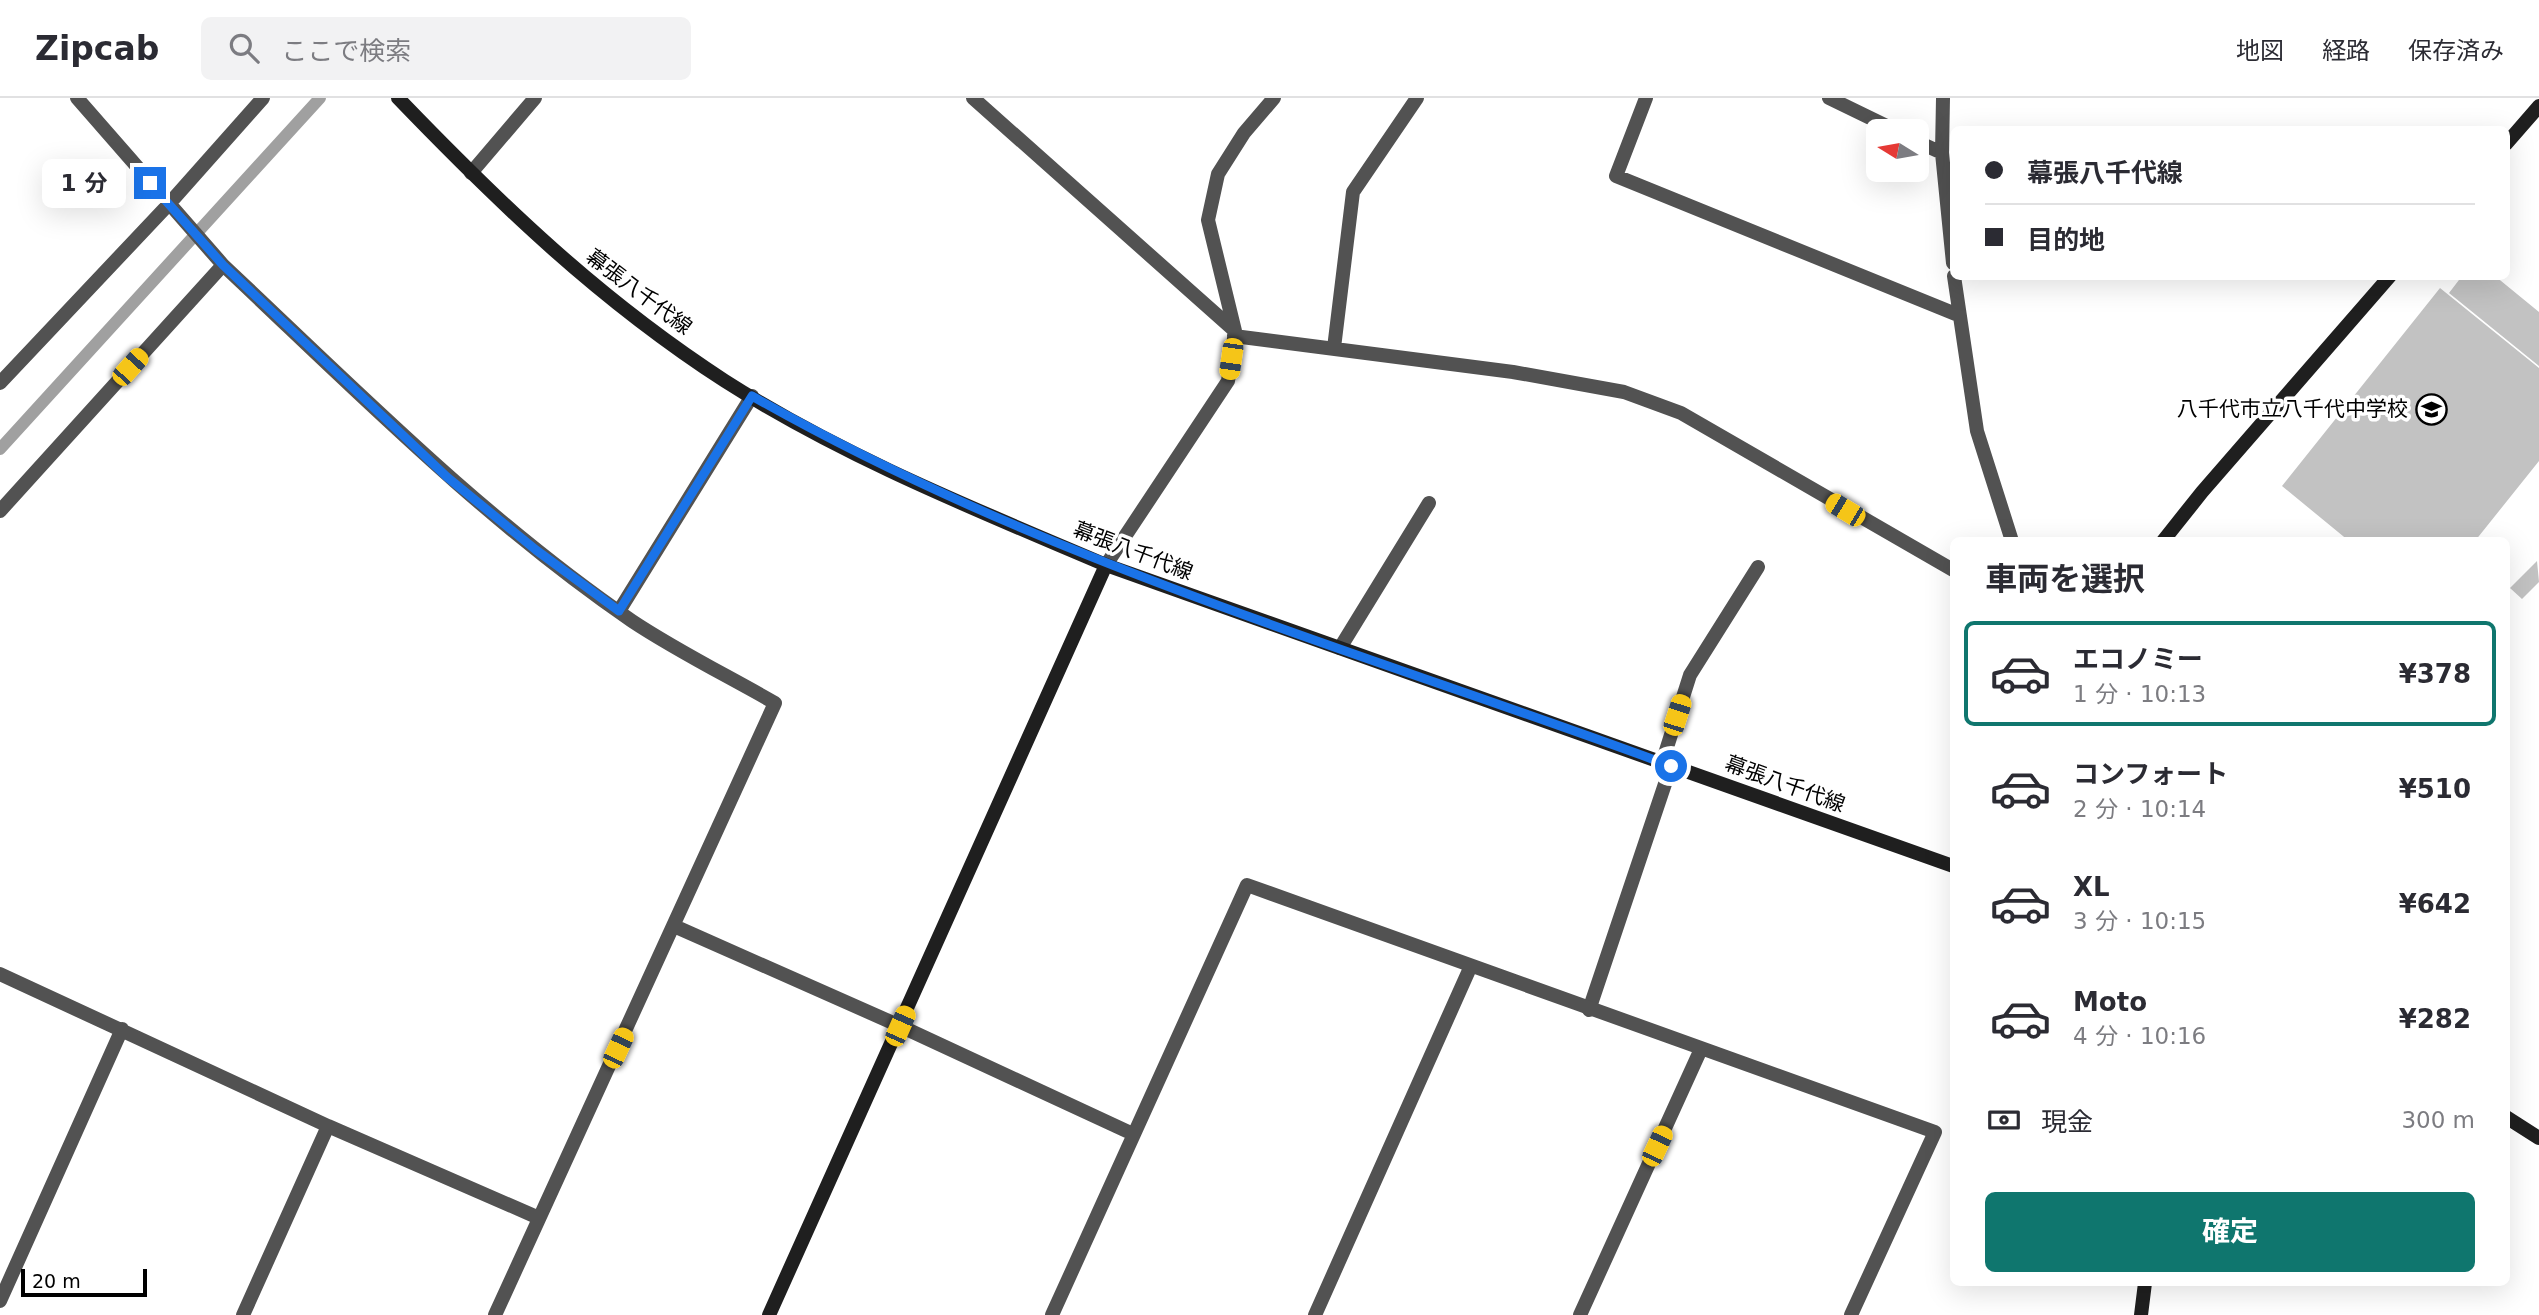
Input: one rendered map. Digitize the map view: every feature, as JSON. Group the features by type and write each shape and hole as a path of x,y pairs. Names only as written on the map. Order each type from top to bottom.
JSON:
{"main road":[{"name":"幕張八千代線","path":"398,98 559,258 625,311 752,396 841,447 974,509 1106,565 1950,865"},
{"path":"2510,139 2539,106"},
{"path":"2167,537 2202,492 2387,280"},
{"path":"769,1315 1106,565"},
{"path":"2510,1120 2539,1138"},
{"path":"2141,1315 2146,1286"}],"street":[{"path":"77,98 223,265 447,477 536,550 619,611 775,703 495,1315"},
{"path":"0,383 168,205 263,98"},
{"path":"471,173 535,98"},
{"path":"973,98 1234,334 1513,372 1624,392 1670,408 1950,568"},
{"path":"1106,565 1228,381 1234,334 1208,220 1218,174 1244,133 1274,98"},
{"path":"1334,348 1353,192 1417,98"},
{"path":"1646,98 1616,176 1958,315"},
{"path":"1829,98 1872,119"},
{"path":"1943,98 1942,153 1950,233"},
{"path":"1929,147 1942,153"},
{"path":"0,511 223,265"},
{"path":"1954,280 1977,431 2010,537"},
{"path":"619,611 752,396"},
{"path":"1340,648 1429,503"},
{"path":"1589,1010 1667,764 1690,675 1758,567"},
{"path":"1052,1315 1247,885 1471,968 1935,1132 1852,1315"},
{"path":"674,926 900,1026 1133,1134"},
{"path":"1315,1315 1471,968"},
{"path":"0,974 328,1126 539,1218"},
{"path":"0,1301 122,1029"},
{"path":"1580,1315 1701,1049"},
{"path":"243,1315 328,1126"}],"building":[{"path":"2459,280 2500,280 2539,312 2539,366 2449,293"},
{"path":"2440,288 2539,368 2539,461 2478,537 2344,537 2282,486"},
{"path":"2537,561 2539,582 2522,599 2510,588"}],"waterway":[{"path":"0,449 320,98"}],"place":[{"name":"八千代市立八千代中学校","path":"2431,409"}],"route":[{"path":"150,183 223,265 447,477 536,550 619,611 752,396 841,447 974,509 1106,565 1671,766"}]}
